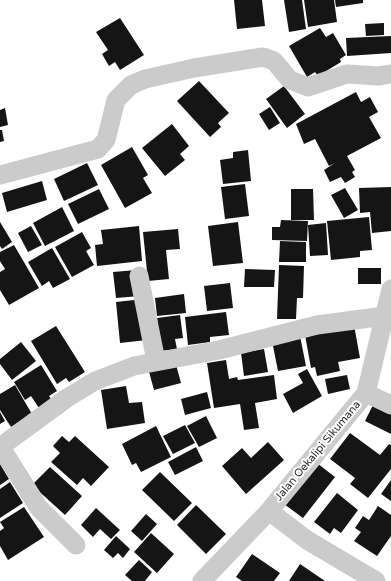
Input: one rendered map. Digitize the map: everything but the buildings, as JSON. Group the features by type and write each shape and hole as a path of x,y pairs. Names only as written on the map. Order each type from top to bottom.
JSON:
{"street":[{"path":"0,175 98,149 106,140 116,100 131,85 145,79 194,68 263,57 274,61 290,80 308,87 347,74 378,76 391,74"},
{"path":"140,276 156,361"},
{"name":"Jalan Oekalipi Sikumana","path":"376,581 307,540 269,511 366,393 388,316 391,289"},
{"path":"76,545 39,508 0,446 67,398 95,381 134,366 219,350 317,325 388,316"},
{"path":"366,393 391,405"},
{"path":"202,581 269,511"}]}
